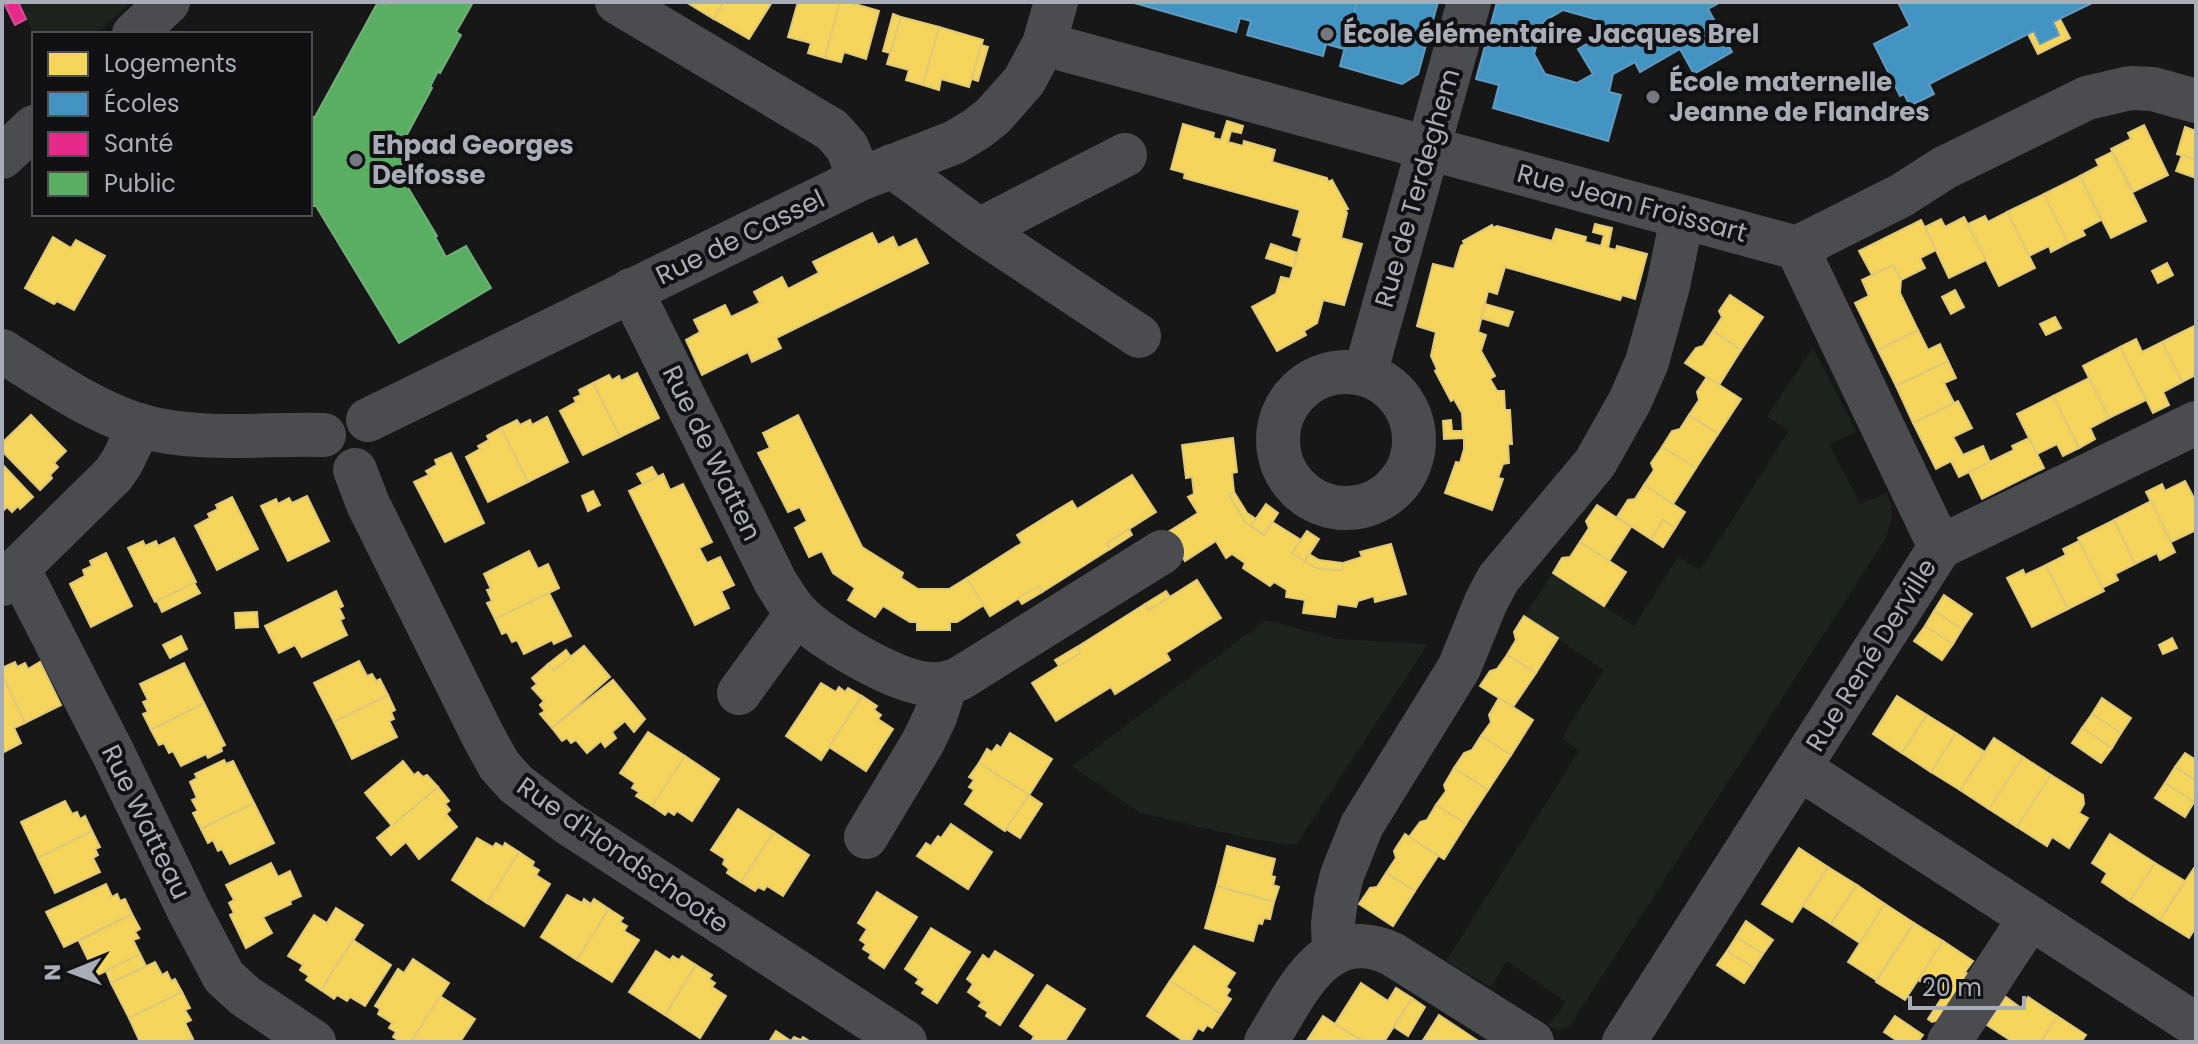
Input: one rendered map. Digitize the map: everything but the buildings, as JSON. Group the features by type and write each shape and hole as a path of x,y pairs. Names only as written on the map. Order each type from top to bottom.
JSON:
{"street":[{"path":"136,32 168,2"},
{"path":"617,2 832,130 876,172 979,230 1139,336"},
{"name":"Rue de Cassel","path":"324,435 327,426 342,416 360,415 368,420 876,172 955,142 993,116 1024,81 1044,44 1056,2"},
{"name":"Rue de Terdeghem","path":"1365,374 1469,2"},
{"name":"Rue Jean Froissart","path":"1044,44 1797,248"},
{"path":"1797,248 1902,195 1944,168 2087,98 2130,88 2153,89 2196,101"},
{"path":"2,157 32,129"},
{"path":"979,230 1125,155"},
{"path":"1334,951 1336,900 1342,875 1362,825 1459,668 1498,579 1595,463 1630,401 1647,362 1682,218"},
{"name":"Rue René Derville","path":"1624,1042 1940,547 1797,248"},
{"name":"Rue de Watten","path":"631,290 776,583 797,613 816,629 878,667 905,679 946,684"},
{"path":"2,351 108,413 140,425 209,435 324,435 325,453 330,461 346,470 364,467 377,453 378,435 368,420"},
{"path":"1940,547 2196,423"},
{"path":"10,576 113,475 140,425"},
{"name":"Rue d'Hondschoote","path":"355,470 368,504 483,736 499,765 516,784 568,823 905,1042"},
{"path":"866,837 923,742 946,684 977,669 1162,552"},
{"name":"Rue Watteau","path":"10,576 113,753 224,977 245,996 314,1042"},
{"path":"739,693 797,613"},
{"path":"1799,768 2196,1025"},
{"path":"1951,1039 2030,918"},
{"path":"1266,1042 1309,973 1334,951 1349,947 1380,948 1532,1042"}],"shaded area":[{"path":"18,2 131,2 98,32 33,32"},
{"path":"1813,348 1856,432 1829,444 1860,504 1887,493 1891,515 1886,538 1569,1027 1559,1030 1548,1026 1566,1002 1507,961 1491,987 1446,961 1579,751 1562,738 1604,670 1524,616 1553,573 1634,626 1678,557 1700,570 1789,431 1767,416"},
{"path":"1266,620 1336,639 1428,644 1296,845 1252,839 1140,813 1072,766"}],"place":[{"name":"École élémentaire Jacques Brel","path":"1327,34"},
{"name":"École maternelle Jeanne de Flandres","path":"1653,97"},
{"name":"Ehpad Georges Delfosse","path":"356,160"}]}
